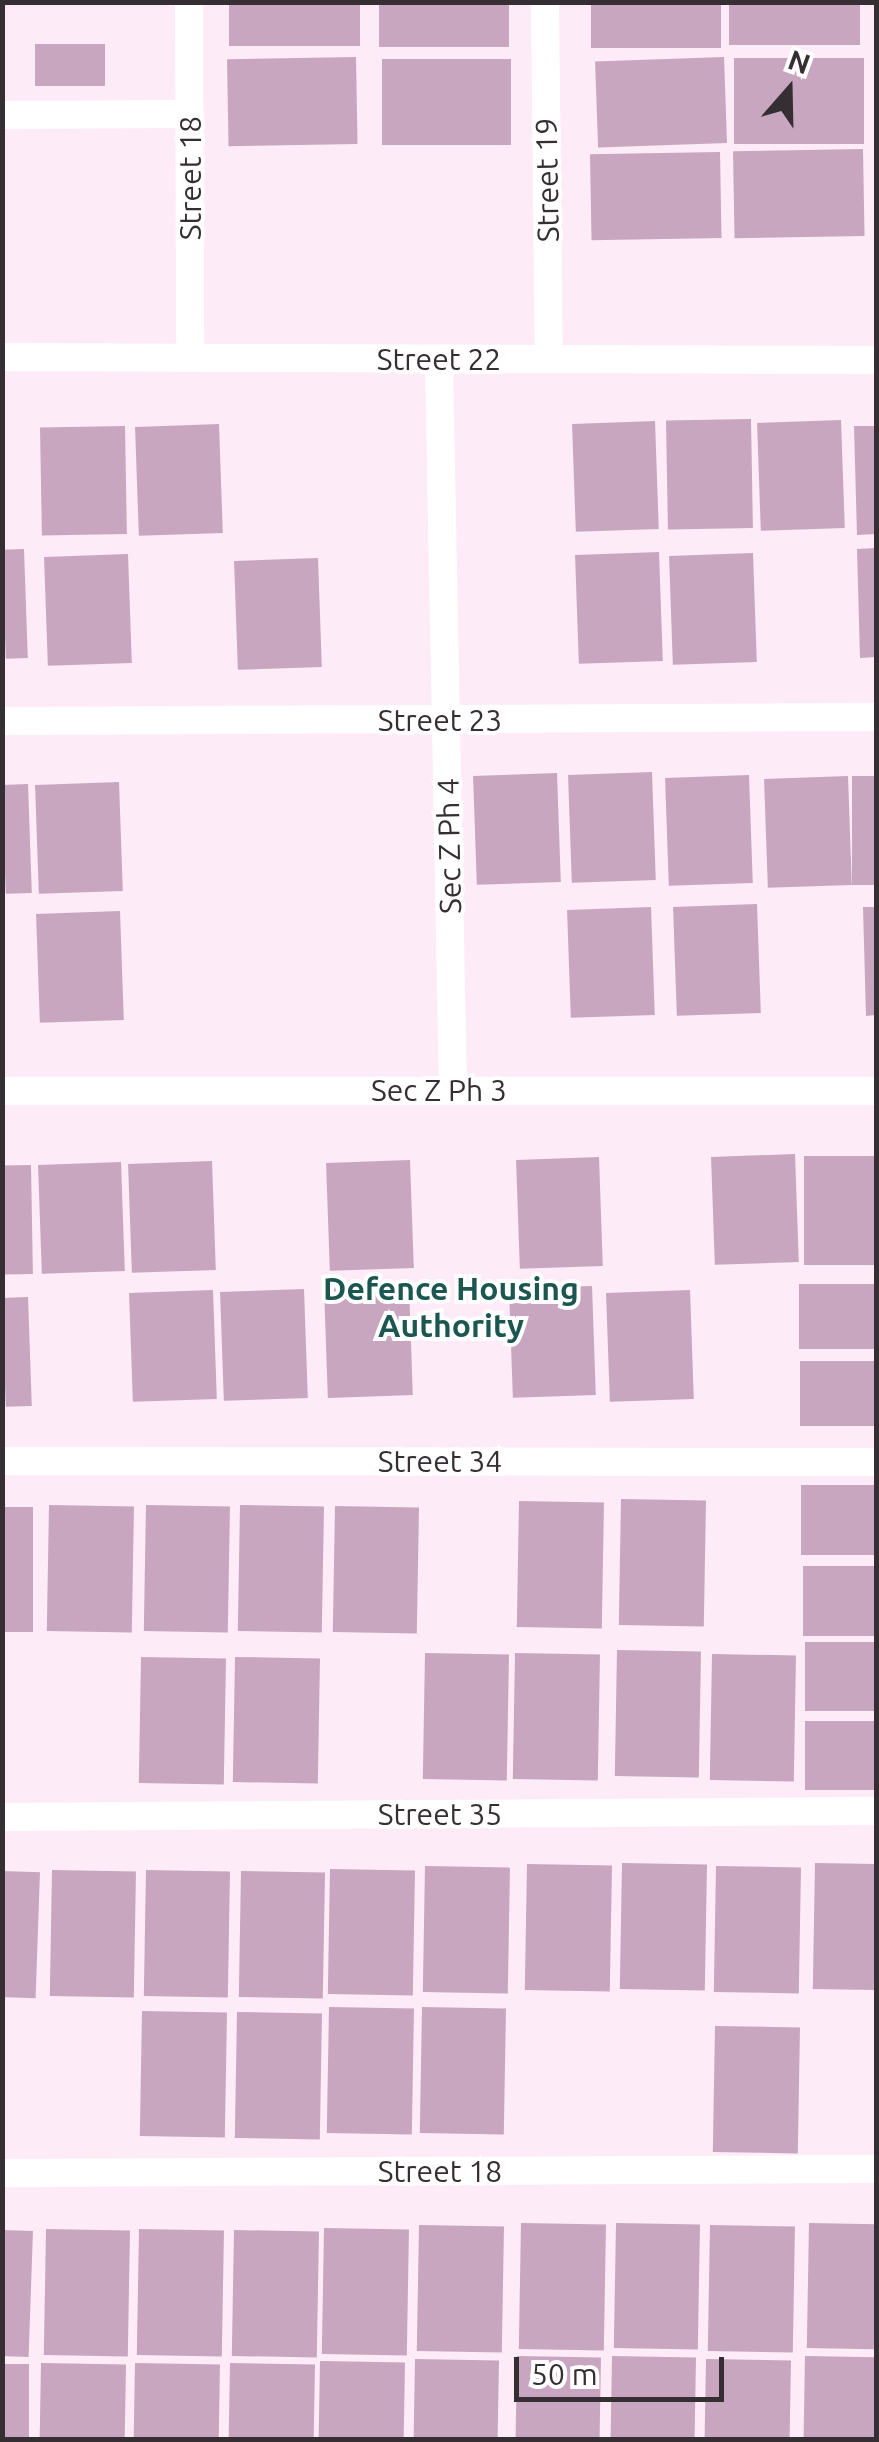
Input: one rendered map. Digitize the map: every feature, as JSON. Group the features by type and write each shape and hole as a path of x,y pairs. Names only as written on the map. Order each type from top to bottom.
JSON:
{"street":[{"name":"Street 18","path":"189,2 190,354"},
{"name":"Street 19","path":"546,2 549,358"},
{"path":"2,115 190,114"},
{"name":"Street 22","path":"2,357 190,354 439,362 549,358 876,360"},
{"name":"Sec Z Ph 4","path":"439,362 453,1090"},
{"name":"Street 23","path":"2,721 876,717"},
{"name":"Sec Z Ph 3","path":"2,1091 876,1090"},
{"name":"Street 34","path":"2,1460 876,1462"},
{"name":"Street 35","path":"2,1816 876,1811"},
{"name":"Street 18","path":"2,2173 876,2170"}],"building":[{"path":"229,2 360,2 360,46 229,46"},
{"path":"379,2 509,2 509,47 379,47"},
{"path":"591,2 721,2 721,48 591,48"},
{"path":"729,2 860,2 860,45 729,45"},
{"path":"35,44 105,44 105,86 35,86"},
{"path":"356,57 358,144 229,146 227,59"},
{"path":"724,57 727,143 598,147 595,62"},
{"path":"734,58 864,58 864,144 734,144"},
{"path":"382,59 511,59 511,145 382,145"},
{"path":"863,149 865,236 735,238 733,151"},
{"path":"720,152 722,238 592,240 590,154"},
{"path":"751,419 753,528 668,529 666,420"},
{"path":"841,420 845,528 761,531 757,423"},
{"path":"655,421 659,529 576,532 572,424"},
{"path":"219,424 223,533 139,536 135,427"},
{"path":"125,426 127,534 42,535 40,427"},
{"path":"854,426 876,426 876,534 857,535"},
{"path":"876,548 876,657 860,658 857,549"},
{"path":"24,549 28,658 6,659 2,550"},
{"path":"659,552 663,661 579,664 575,555"},
{"path":"753,553 757,662 673,665 669,556"},
{"path":"128,554 132,663 48,666 44,557"},
{"path":"318,558 322,667 238,670 234,561"},
{"path":"652,772 656,880 572,883 568,775"},
{"path":"557,773 561,882 477,885 473,776"},
{"path":"749,775 753,883 669,886 665,778"},
{"path":"848,776 852,885 768,888 764,779"},
{"path":"852,776 876,776 876,885 852,885"},
{"path":"119,782 123,891 39,894 35,785"},
{"path":"28,784 32,893 6,894 2,785"},
{"path":"757,904 761,1013 677,1016 673,907"},
{"path":"651,907 655,1015 571,1018 567,910"},
{"path":"863,907 876,907 876,1015 866,1016"},
{"path":"120,911 124,1020 40,1023 36,914"},
{"path":"795,1154 799,1262 715,1265 711,1157"},
{"path":"804,1156 876,1156 876,1265 804,1265"},
{"path":"599,1157 603,1266 520,1269 516,1160"},
{"path":"410,1160 414,1268 330,1271 326,1163"},
{"path":"212,1161 216,1270 132,1273 128,1164"},
{"path":"121,1162 125,1271 42,1274 38,1165"},
{"path":"31,1165 33,1274 4,1274 2,1166"},
{"path":"799,1284 876,1284 876,1349 799,1349"},
{"path":"409,1286 413,1395 328,1398 324,1289"},
{"path":"592,1286 596,1395 513,1398 509,1289"},
{"path":"304,1289 308,1398 224,1401 220,1292"},
{"path":"213,1290 217,1399 133,1402 129,1293"},
{"path":"690,1290 694,1399 610,1402 606,1293"},
{"path":"28,1297 32,1406 6,1407 2,1298"},
{"path":"800,1361 876,1361 876,1426 800,1426"},
{"path":"801,1485 876,1485 876,1555 801,1555"},
{"path":"621,1499 706,1500 704,1626 619,1625"},
{"path":"519,1501 604,1502 602,1628 517,1627"},
{"path":"49,1505 134,1506 132,1632 47,1631"},
{"path":"146,1505 230,1506 228,1632 144,1631"},
{"path":"240,1505 324,1506 322,1632 238,1631"},
{"path":"335,1506 419,1507 417,1633 333,1632"},
{"path":"2,1507 33,1507 33,1632 2,1632"},
{"path":"803,1566 876,1566 876,1636 803,1636"},
{"path":"805,1642 876,1642 876,1711 805,1711"},
{"path":"617,1650 701,1651 699,1777 615,1776"},
{"path":"425,1653 509,1654 507,1780 423,1779"},
{"path":"515,1653 600,1654 598,1780 513,1779"},
{"path":"712,1654 796,1655 794,1781 710,1780"},
{"path":"141,1657 226,1658 224,1784 139,1783"},
{"path":"235,1657 320,1658 318,1783 233,1782"},
{"path":"805,1721 876,1721 876,1790 805,1790"},
{"path":"622,1863 707,1864 705,1990 620,1989"},
{"path":"815,1863 876,1864 874,1990 813,1989"},
{"path":"527,1864 612,1865 610,1991 525,1990"},
{"path":"425,1866 510,1867 508,1993 423,1992"},
{"path":"716,1866 801,1867 799,1993 714,1992"},
{"path":"330,1869 415,1870 413,1995 328,1994"},
{"path":"52,1870 136,1871 134,1997 50,1996"},
{"path":"146,1870 230,1871 228,1997 144,1996"},
{"path":"2,1871 40,1872 36,1998 2,1997"},
{"path":"241,1871 325,1872 323,1998 239,1997"},
{"path":"329,2007 414,2008 412,2134 327,2133"},
{"path":"422,2007 506,2008 504,2134 420,2133"},
{"path":"142,2011 227,2012 225,2137 140,2136"},
{"path":"237,2012 322,2013 320,2139 235,2138"},
{"path":"715,2026 800,2027 798,2153 713,2152"},
{"path":"521,2223 606,2224 604,2350 519,2349"},
{"path":"616,2223 700,2224 698,2349 614,2348"},
{"path":"809,2223 876,2224 874,2349 807,2348"},
{"path":"419,2225 504,2226 502,2352 417,2351"},
{"path":"710,2225 795,2226 793,2352 708,2351"},
{"path":"324,2228 409,2229 407,2355 322,2354"},
{"path":"46,2229 130,2230 128,2356 44,2355"},
{"path":"139,2229 224,2230 222,2356 137,2355"},
{"path":"2,2230 33,2231 29,2357 2,2356"},
{"path":"234,2230 319,2231 317,2357 232,2356"},
{"path":"517,2356 601,2357 600,2440 516,2440"},
{"path":"612,2356 696,2357 695,2440 611,2440"},
{"path":"805,2356 876,2357 875,2440 804,2440"},
{"path":"415,2359 499,2360 498,2440 414,2440"},
{"path":"706,2359 791,2360 790,2440 705,2440"},
{"path":"320,2361 405,2362 404,2440 319,2440"},
{"path":"41,2363 126,2364 125,2440 40,2440"},
{"path":"135,2363 220,2364 219,2440 134,2440"},
{"path":"230,2363 315,2364 314,2440 229,2440"},
{"path":"2,2364 29,2364 29,2440 2,2440"}],"district":[{"name":"Defence Housing Authority","path":"451,1308"}]}
